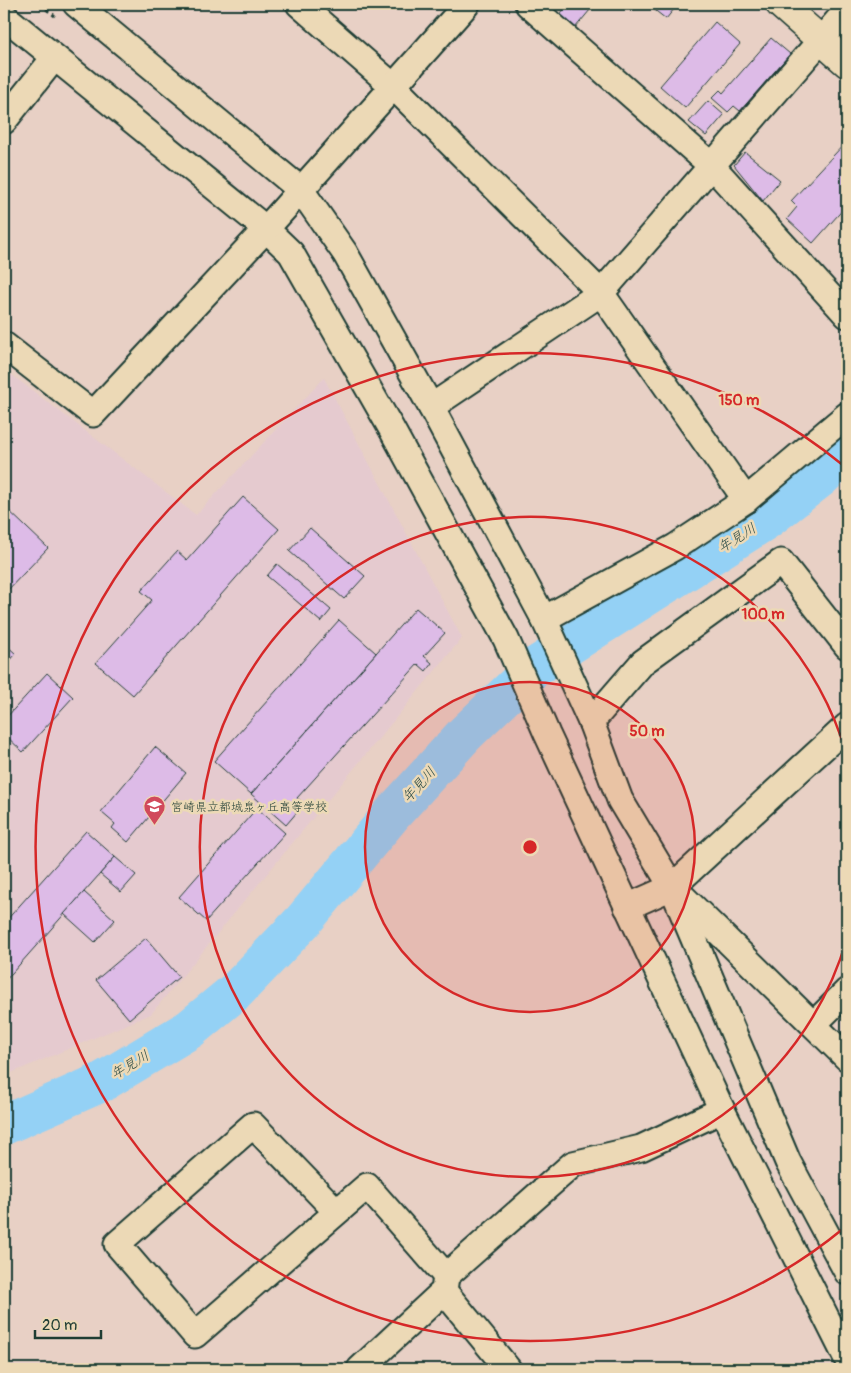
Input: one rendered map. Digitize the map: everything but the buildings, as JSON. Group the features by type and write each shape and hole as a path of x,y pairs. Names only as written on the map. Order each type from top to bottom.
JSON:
{"street":[{"path":"299,4 393,86 601,293 746,500"},
{"path":"4,345 93,414 266,229 468,4"},
{"path":"528,4 712,166 847,315"},
{"path":"780,4 847,63"},
{"path":"86,7 301,190 345,253 431,407 544,619 589,718 620,800 672,887 788,1162 847,1272"},
{"path":"431,407 601,293 847,10"},
{"path":"4,16 266,229 291,253 391,428 506,639 547,734 627,907 842,1360"},
{"path":"4,121 54,58"},
{"path":"544,619 675,548 746,500 847,415"},
{"path":"589,718 643,662 781,562 847,646"},
{"path":"627,907 672,887 847,726"},
{"path":"672,887 847,1058"},
{"path":"814,1024 847,991"},
{"path":"360,1369 445,1283 573,1164 641,1148 722,1110"},
{"path":"337,1212 253,1125 117,1244 195,1336 367,1186 445,1283 508,1369"}],"shaded area":[{"name":"宮崎県立都城泉ヶ丘高等学校","path":"4,369 196,515 324,378 462,638 151,1014 4,1076"}],"waterway":[{"name":"年見川","path":"4,1125 102,1082 190,1029 236,991 303,921 394,812 465,734 535,667 766,520 820,478 847,452"}],"place":[{"name":"宮崎県立都城泉ヶ丘高等学校","path":"155,826"}]}
